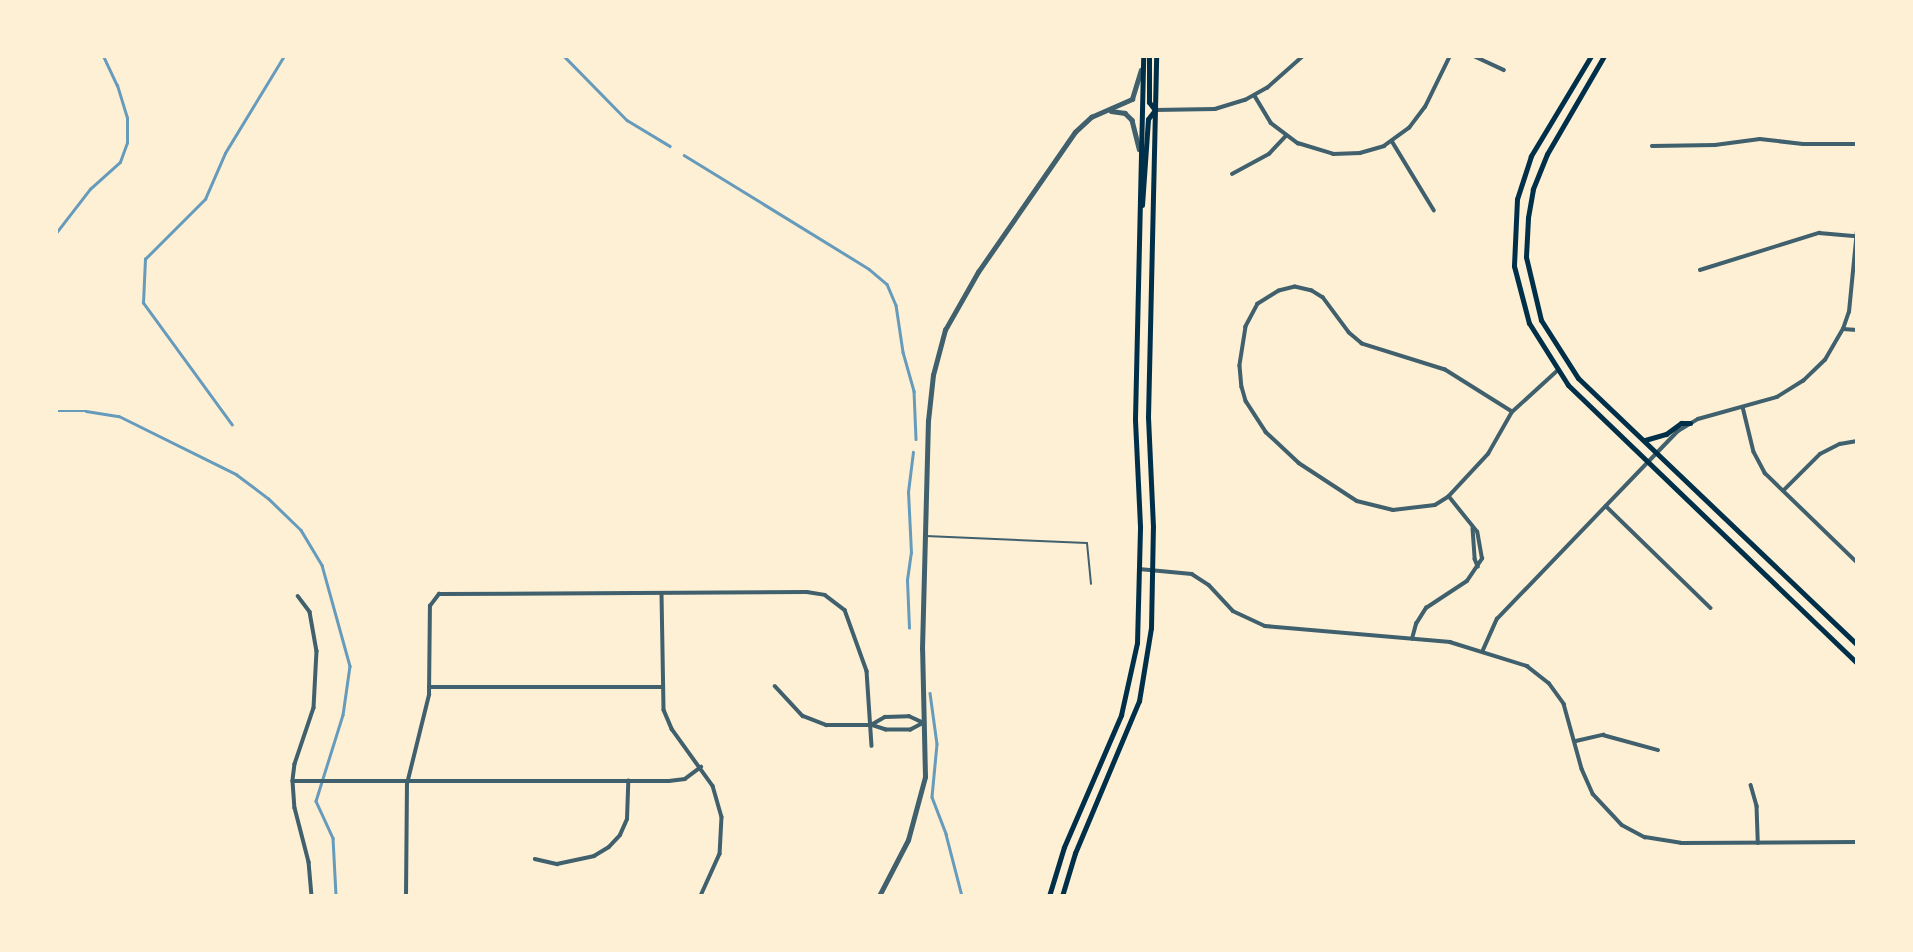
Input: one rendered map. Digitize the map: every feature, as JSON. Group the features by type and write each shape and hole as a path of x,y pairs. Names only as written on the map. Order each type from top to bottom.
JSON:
{"main road":[{"path":"1062,896 1075,853 1139,701 1151,628 1153,569 1148,417 1156,56"},
{"path":"1591,56 1531,156 1517,199 1514,266 1523,307 1540,346 1557,371 1647,462 1857,663"},
{"path":"1604,56 1540,168 1528,218 1528,274 1541,320 1563,358 1578,377 1857,645"},
{"path":"1145,57 1149,102 1155,110"},
{"path":"1049,896 1064,847 1109,746 1127,695 1137,643 1139,569 1135,439 1140,156 1145,57"},
{"path":"1139,236 1148,119 1155,110"},
{"path":"1644,440 1666,434 1681,423 1690,423"}],"street":[{"path":"1155,110 1215,109 1255,96 1280,78 1303,56"},
{"path":"1255,96 1272,122 1286,136 1309,149 1333,155 1360,153 1392,141 1418,118 1450,56"},
{"path":"1474,56 1504,70"},
{"path":"879,896 915,819 925,777 921,674 930,401 945,330 978,272 1075,132 1091,117 1132,99 1145,57"},
{"path":"1104,112 1121,112 1132,120 1140,156"},
{"path":"1232,174 1269,154 1286,136"},
{"path":"1651,146 1715,145 1760,139 1803,144 1857,144"},
{"path":"1392,141 1434,210"},
{"path":"1483,650 1497,619 1647,462 1690,423 1777,397 1803,381 1825,360 1843,329 1852,297 1857,233 1819,233 1700,270"},
{"path":"1512,412 1445,370 1362,344 1349,333 1323,298 1311,291 1295,287 1279,290 1258,304 1246,327 1240,366 1246,401 1266,432 1299,463 1357,501 1393,510 1435,505 1448,497 1488,454 1512,412 1557,371"},
{"path":"1843,329 1857,330"},
{"path":"1743,407 1759,463 1783,491 1857,562"},
{"path":"1783,491 1820,454 1840,444 1857,441"},
{"path":"1412,639 1416,624 1426,608 1467,581 1482,559 1481,546 1473,528 1448,497"},
{"path":"1606,506 1711,607"},
{"path":"1473,528 1473,547 1478,566"},
{"path":"1473,547 1481,546"},
{"path":"1139,569 1181,571 1200,578 1233,611 1253,623 1412,639 1483,650 1527,666 1549,683 1564,704 1582,769 1593,794 1610,815 1633,832 1672,843 1857,842"},
{"path":"407,896 408,782 429,688 430,606 434,597 455,592 807,592 834,599 849,619 867,671 872,746"},
{"path":"662,593 664,710 672,729 701,767 718,797 722,829 720,854 701,896"},
{"path":"298,596 306,603 310,612 317,668 314,708 295,764 293,782 295,808 309,862 312,896"},
{"path":"775,686 803,716 818,723 871,725 886,730 898,730 915,728 924,723"},
{"path":"429,688 662,687"},
{"path":"871,725 885,717 909,716 924,723"},
{"path":"1576,741 1603,735 1658,750"},
{"path":"293,782 678,781 701,767"},
{"path":"535,859 557,864 594,856 610,848 627,819 628,782"},
{"path":"1751,785 1758,806 1758,843"}],"lane":[{"path":"925,536 1087,543 1091,584"}],"waterway":[{"path":"56,233 90,189 120,162 127,143 127,118 117,86 103,56"},
{"path":"232,425 143,303 145,259 205,199 225,153 284,56"},
{"path":"564,56 627,120 670,146"},
{"path":"684,155 869,269 887,284 896,305 903,352 914,391 916,439"},
{"path":"56,411 86,411 119,416 236,474 268,498 301,530 322,565 350,666 343,715 316,801 333,838 336,896"},
{"path":"909,628 907,580 911,553 908,492 913,452"},
{"path":"930,693 937,744 932,797 946,834 962,896"}]}
